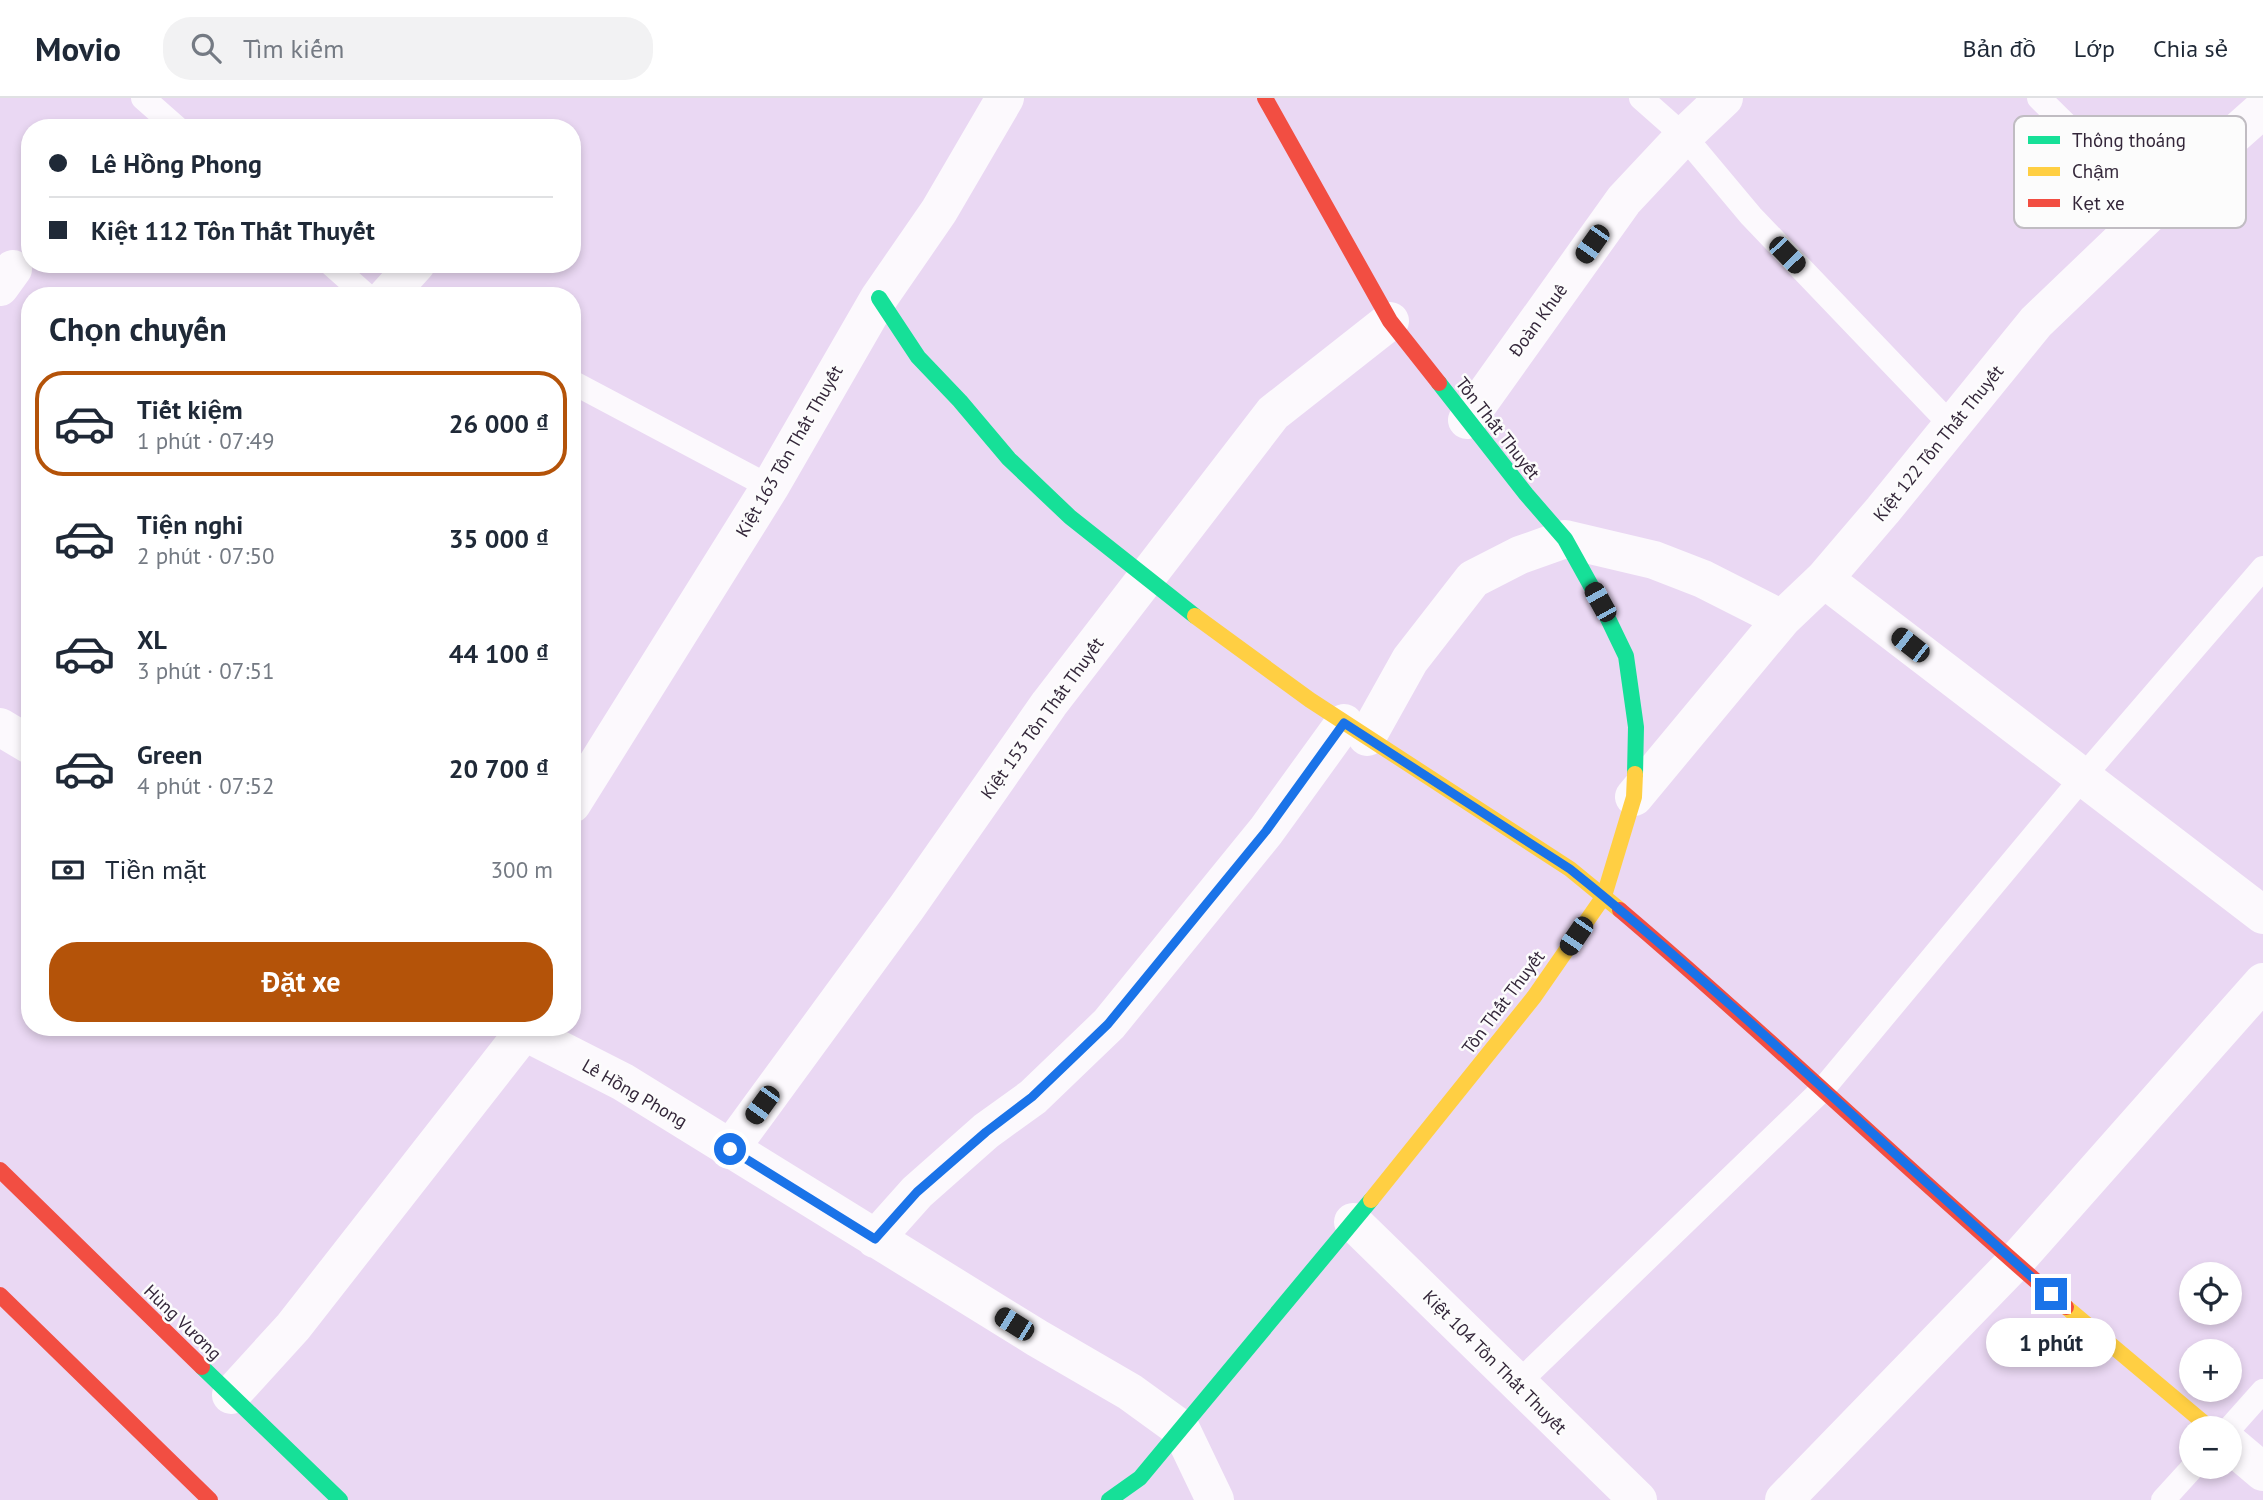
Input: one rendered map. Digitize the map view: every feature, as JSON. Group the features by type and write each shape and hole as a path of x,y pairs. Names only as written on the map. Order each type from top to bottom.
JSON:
{"street":[{"name":"Kiệt 163 Tôn Thất Thuyết","path":"581,790 770,487 879,298 939,211 1005,98"},
{"name":"Tôn Thất Thuyết","path":"1109,1500 1140,1478 1353,1222 1534,997 1604,896 1634,797 1636,727 1626,656 1565,539 1466,420 1390,321 1265,98"},
{"name":"Đoàn Khuê","path":"1466,420 1624,200 1724,98"},
{"name":"Kiệt 122 Tôn Thất Thuyết","path":"2246,125 2263,109"},
{"name":"Kiệt 122 Tôn Thất Thuyết","path":"1634,797 1782,619 1824,579 2036,322 2134,228"},
{"path":"395,287 408,273"},
{"path":"879,298 918,357 1009,459 1070,517 1210,628 1356,730 1570,869 1604,896 2015,1262 2196,1416"},
{"name":"Kiệt 153 Tôn Thất Thuyết","path":"730,1149 907,907 1049,704 1273,413 1390,321"},
{"path":"875,1239 917,1192 986,1132 1032,1097 1108,1024 1266,831 1356,730 1473,579 1520,555 1565,539 1654,560 1703,579 1782,619"},
{"path":"1824,579 2263,915"},
{"path":"0,727 21,740"},
{"path":"1784,1500 2015,1262 2263,982"},
{"path":"231,1395 293,1327 514,1036"},
{"name":"Lê Hồng Phong","path":"531,1036 623,1082 1037,1338 1130,1391 1181,1429"},
{"name":"Hùng Vương","path":"0,1170 340,1500"},
{"name":"Kiệt 104 Tôn Thất Thuyết","path":"1353,1222 1638,1500"},
{"path":"0,1295 210,1500"},
{"path":"1181,1429 1215,1500"},
{"path":"2242,1454 2263,1472"}],"lane":[{"path":"143,98 167,119"},
{"path":"1641,98 1684,136 1751,216 1952,426"},
{"path":"2039,98 2057,116"},
{"path":"341,273 357,287"},
{"path":"581,387 770,487"},
{"path":"1517,1384 1823,1089 2083,777 2263,568"},
{"path":"2241,1416 2263,1391"},
{"path":"2163,1500 2182,1479"}],"traffic: fast":[{"path":"879,298 918,357 1009,459 1070,517 1195,616"},
{"path":"1439,383 1565,539 1600,602 1626,656 1636,727 1635,774"},
{"path":"1109,1500 1140,1478 1371,1200"},
{"path":"202,1367 340,1500"}],"traffic: slow":[{"path":"1195,616 1310,700 1570,869 1620,910"},
{"path":"1371,1200 1534,997 1604,896 1634,797 1635,774"},
{"path":"2066,1307 2196,1416"}],"traffic: jam":[{"path":"1265,98 1390,321 1439,383"},
{"path":"1620,910 2066,1307"},
{"path":"0,1170 202,1367"},
{"path":"0,1295 210,1500"}],"route":[{"path":"730,1149 875,1239 917,1192 986,1132 1032,1097 1108,1024 1266,831 1344,723 1570,869 1604,896 1742,1016 1952,1208 2051,1294"}]}
